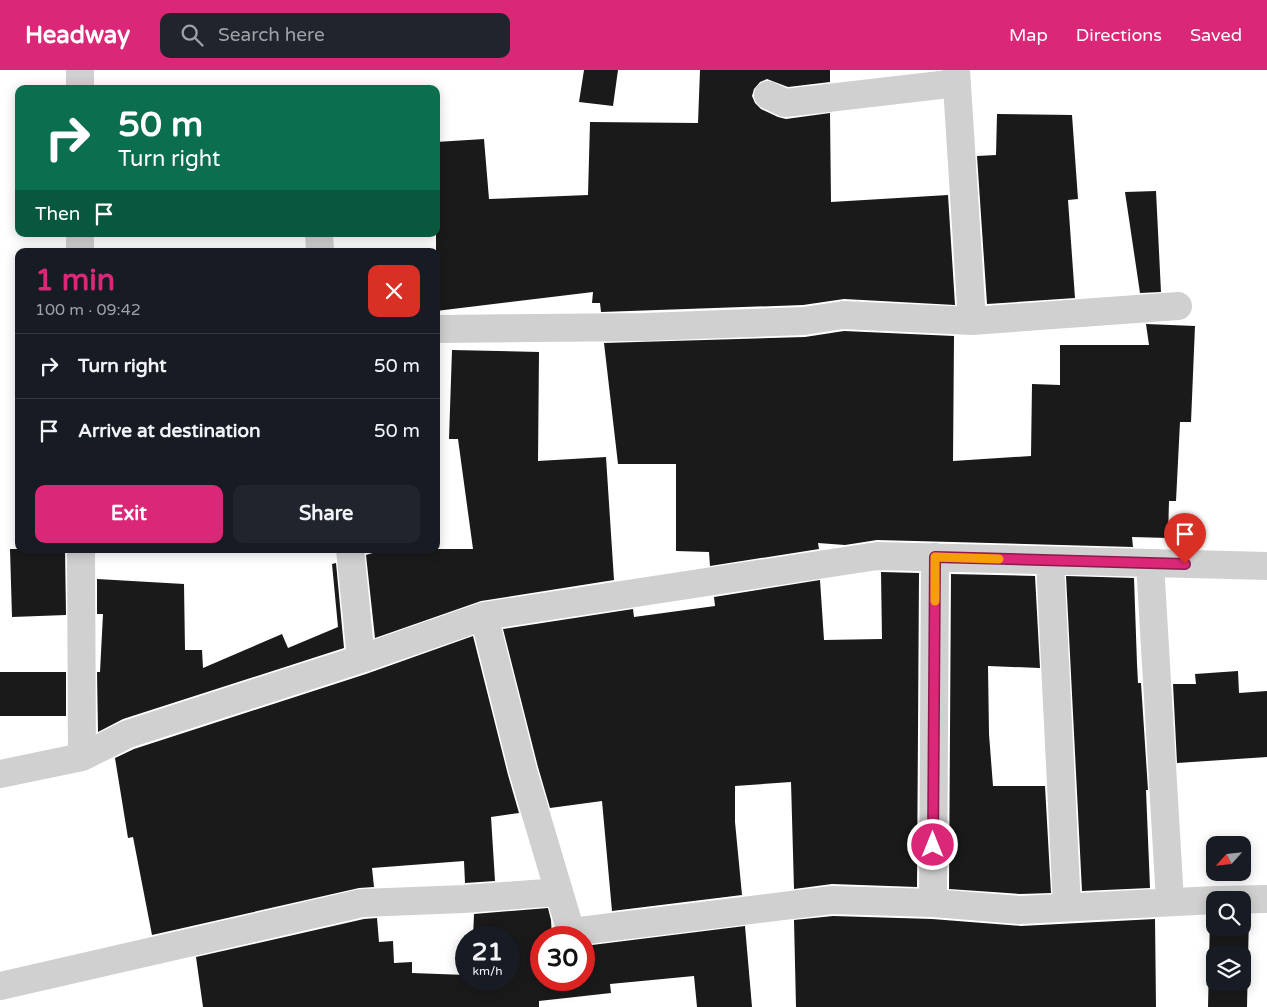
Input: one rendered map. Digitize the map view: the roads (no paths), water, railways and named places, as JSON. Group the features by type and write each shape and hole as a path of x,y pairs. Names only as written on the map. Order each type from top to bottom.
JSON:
{"street":[{"path":"80,70 80,85"},
{"path":"768,95 785,103 956,76 972,321"},
{"path":"440,329 675,326 804,321 843,315 972,321 1178,306"},
{"path":"81,553 82,757"},
{"path":"350,553 362,659"},
{"path":"0,774 82,757 128,734 362,659 484,616 877,556 1267,566"},
{"path":"933,903 935,557"},
{"path":"1050,561 1067,907"},
{"path":"1150,563 1170,901"},
{"path":"484,616 523,771 571,932 832,900 933,903 1020,910 1206,900"},
{"path":"0,986 362,903 464,899 559,892"},
{"path":"1251,899 1267,899"}]}
